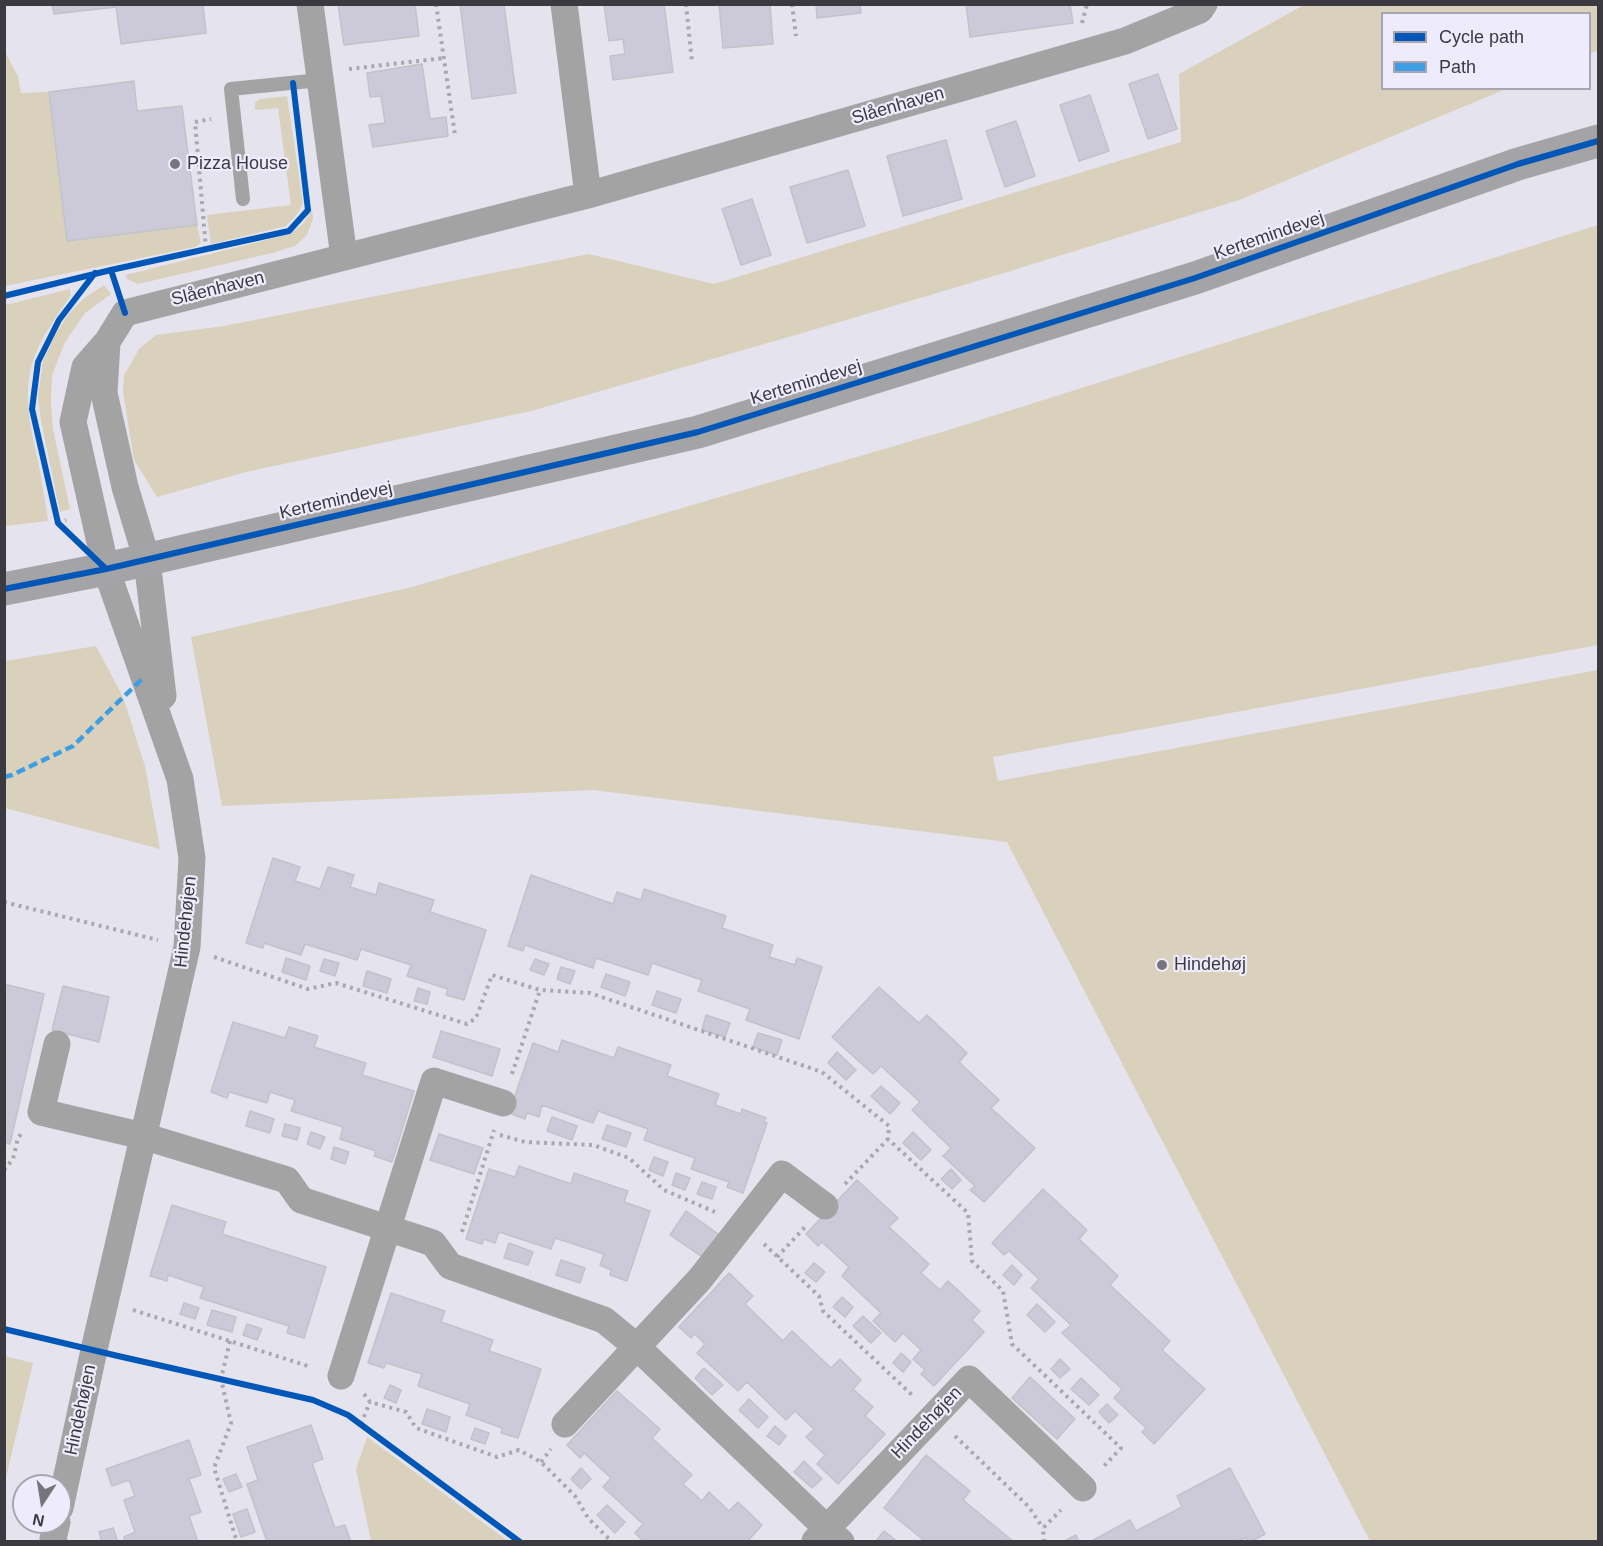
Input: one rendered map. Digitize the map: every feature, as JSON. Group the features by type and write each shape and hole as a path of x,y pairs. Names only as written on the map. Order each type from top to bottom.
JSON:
{"main road":[{"name":"Kertemindevej","path":"1518,164 1599,125"},
{"name":"Kertemindevej","path":"4,589 147,560 698,432 1195,278 1518,164 1599,141"}],"street":[{"path":"310,4 344,256"},
{"path":"564,4 588,195"},
{"name":"Slåenhaven","path":"106,569 72,422 85,367 107,342 125,313 588,195 1125,41 1200,10 1204,4"},
{"name":"Slåenhaven","path":"107,342 104,393 126,487 147,560"},
{"name":"Hindehøjen","path":"147,560 168,742"},
{"name":"Hindehøjen","path":"67,1474 187,947 192,858 180,780 106,569"},
{"path":"41,1112 57,1044"},
{"path":"341,1376 434,1081 503,1103"},
{"name":"Hindehøjen","path":"41,1112 143,1136 287,1180 301,1200 433,1243 450,1266 604,1320 637,1347 827,1537 969,1379 1083,1488"},
{"path":"565,1424 700,1279 782,1174 825,1206"}],"lane":[{"path":"243,199 231,89 319,76"}],"path":[{"path":"436,4 455,135"},
{"path":"686,4 692,62"},
{"path":"792,4 796,36"},
{"path":"319,76 444,58"},
{"path":"206,249 195,122 234,116"},
{"path":"196,251 217,247"},
{"path":"55,512 58,523 66,531"},
{"path":"4,902 187,947 308,989 336,983 468,1024 476,1018 492,975 540,990 590,993 822,1072 889,1126 888,1139 968,1213 972,1261 1003,1291 1012,1344 1121,1448 1043,1528"},
{"path":"4,1170 13,1159 18,1138 41,1112"},
{"path":"494,1133 525,1142 592,1145 629,1158 664,1191 743,1224 819,1296 823,1311 1029,1507 1043,1528 1044,1542"},
{"path":"129,1309 354,1380 370,1402 406,1412 416,1428 497,1457 519,1450 541,1462 575,1496 588,1518 612,1542"},
{"path":"230,1341 221,1379 231,1423 214,1468 237,1542"},
{"path":"209,1376 232,1382"},
{"path":"361,1424 370,1402"},
{"path":"354,1419 370,1431"}],"shaded area":[{"path":"1304,5 1598,5 1598,50 1591,54 1591,12 1381,12 1381,90 1504,90 1239,200 1004,273 531,411 246,472 157,497 134,460 123,392 124,375 139,349 156,335 224,326 589,254 714,284 1181,142 1179,74"},
{"path":"4,50 18,76 21,93 49,92 67,241 197,225 201,243 195,247 5,286"},
{"path":"287,96 303,203 298,213 286,226 211,244 207,215 291,205 278,108 255,110 255,103 260,99"},
{"path":"312,210 313,219 307,235 295,246 138,284 127,279 126,275 290,234 303,224"},
{"path":"1598,225 1598,645 993,757 998,781 1598,670 1598,1541 1370,1541 1007,842 593,790 222,806 191,637 412,587 942,432"},
{"path":"104,285 111,294 85,313 64,344 52,376 53,429 70,509 60,512 38,396 43,361 67,316 83,299"},
{"path":"70,289 71,295 39,345 29,376 28,401 31,425 48,521 5,526 5,305"},
{"path":"96,646 123,697 145,766 160,849 5,808 5,661"},
{"path":"4,1356 33,1363 5,1482"},
{"path":"367,1437 508,1541 371,1541 356,1469"}],"building":[{"path":"52,4 203,4 206,33 121,44 116,7 54,14"},
{"path":"338,4 415,4 419,36 344,45"},
{"path":"460,4 509,4 504,5 516,93 472,99"},
{"path":"604,4 664,4 673,72 613,80 610,56 625,54 623,39 609,41"},
{"path":"719,4 770,4 773,44 723,48"},
{"path":"816,4 860,4 861,13 817,18"},
{"path":"966,4 1070,4 1073,23 970,37"},
{"path":"422,64 430,119 446,117 448,136 373,147 369,125 385,123 381,96 370,97 367,73"},
{"path":"1158,74 1177,129 1148,139 1129,84"},
{"path":"134,81 137,111 182,106 197,225 67,241 49,92"},
{"path":"1090,95 1109,151 1079,161 1060,105"},
{"path":"1016,121 1035,176 1005,187 986,131"},
{"path":"946,140 962,199 903,216 887,156"},
{"path":"848,170 865,226 807,243 790,187"},
{"path":"752,199 771,255 741,265 722,209"},
{"path":"273,858 300,867 295,881 320,889 328,867 354,875 350,887 376,895 379,883 434,900 430,912 486,930 464,1000 446,995 448,989 407,976 411,965 361,949 357,960 305,944 301,955 264,943 263,948 246,943"},
{"path":"531,875 613,904 617,892 641,900 644,889 726,916 722,928 773,945 769,957 795,965 797,958 822,967 799,1039 746,1020 750,1009 698,991 702,980 652,963 648,975 596,958 593,968 525,945 523,951 508,946"},
{"path":"286,958 310,966 306,980 282,972"},
{"path":"324,959 339,963 335,976 320,971"},
{"path":"535,959 549,964 544,975 530,970"},
{"path":"561,967 575,971 570,984 557,979"},
{"path":"367,971 391,979 387,993 363,986"},
{"path":"606,974 630,982 625,996 601,987"},
{"path":"4,984 44,994 10,1144 4,1143"},
{"path":"63,986 109,997 99,1042 52,1030"},
{"path":"879,987 919,1023 927,1015 967,1053 959,1062 999,1100 991,1108 1035,1148 984,1202 970,1190 975,1186 943,1156 951,1148 912,1110 920,1102 881,1066 873,1074 832,1037"},
{"path":"418,988 430,992 427,1004 414,1001"},
{"path":"657,991 681,999 676,1013 652,1005"},
{"path":"706,1015 730,1023 725,1037 702,1030"},
{"path":"233,1022 285,1038 289,1027 318,1036 314,1047 366,1063 362,1075 414,1091 392,1162 374,1156 376,1151 340,1139 343,1127 291,1111 295,1100 270,1092 267,1103 229,1092 227,1098 211,1092"},
{"path":"441,1031 500,1049 492,1076 433,1057"},
{"path":"758,1033 782,1040 777,1055 753,1047"},
{"path":"562,1040 614,1058 618,1047 671,1065 667,1076 719,1094 715,1105 741,1114 742,1109 766,1118 764,1122 767,1123 743,1193 727,1187 729,1182 691,1169 695,1158 644,1140 648,1129 598,1111 593,1123 542,1105 539,1117 527,1113 525,1119 509,1113 533,1043 558,1052"},
{"path":"837,1052 856,1070 846,1080 828,1063"},
{"path":"881,1086 900,1103 890,1114 871,1096"},
{"path":"250,1111 274,1119 270,1133 246,1126"},
{"path":"552,1117 577,1126 572,1140 547,1131"},
{"path":"285,1124 300,1128 297,1140 282,1136"},
{"path":"607,1125 631,1133 626,1147 602,1139"},
{"path":"311,1132 325,1137 320,1149 307,1144"},
{"path":"913,1132 931,1150 921,1160 903,1143"},
{"path":"439,1134 483,1148 474,1174 430,1160"},
{"path":"334,1147 349,1152 345,1164 331,1159"},
{"path":"654,1157 668,1162 663,1176 649,1170"},
{"path":"519,1166 571,1184 574,1173 628,1191 624,1202 650,1211 627,1281 610,1275 611,1270 600,1265 604,1254 555,1238 551,1249 499,1232 495,1243 484,1239 482,1244 466,1239 489,1169 515,1177"},
{"path":"951,1169 961,1180 952,1189 941,1179"},
{"path":"676,1173 690,1178 685,1190 672,1185"},
{"path":"857,1180 898,1218 889,1227 929,1264 921,1273 940,1290 948,1281 980,1311 972,1320 984,1332 934,1386 921,1374 925,1370 913,1359 921,1350 903,1333 895,1342 873,1321 881,1313 842,1276 849,1267 822,1242 818,1246 806,1234"},
{"path":"702,1182 716,1187 712,1199 697,1194"},
{"path":"1043,1189 1087,1230 1079,1239 1118,1276 1110,1285 1170,1341 1162,1350 1205,1389 1154,1444 1142,1432 1146,1428 1114,1398 1122,1389 1062,1333 1071,1325 1031,1288 1039,1279 1009,1251 1004,1255 992,1243"},
{"path":"172,1205 226,1222 222,1234 326,1267 304,1338 287,1333 289,1326 200,1298 204,1287 168,1275 167,1281 150,1276"},
{"path":"686,1211 724,1238 708,1261 670,1235"},
{"path":"509,1243 533,1252 528,1265 504,1258"},
{"path":"561,1260 585,1268 580,1283 556,1275"},
{"path":"814,1263 825,1272 816,1282 805,1273"},
{"path":"1012,1265 1022,1275 1014,1285 1003,1275"},
{"path":"729,1273 753,1296 745,1304 783,1341 792,1331 831,1368 840,1359 861,1380 853,1389 873,1407 865,1416 885,1434 838,1484 817,1464 825,1455 806,1437 814,1429 795,1411 786,1420 747,1382 738,1391 697,1353 705,1344 695,1334 691,1338 679,1327"},
{"path":"391,1293 445,1311 441,1322 493,1340 489,1351 541,1369 518,1438 501,1433 502,1428 466,1415 470,1404 418,1386 422,1374 386,1363 384,1368 368,1363"},
{"path":"842,1297 853,1307 845,1317 833,1307"},
{"path":"184,1303 199,1308 195,1319 180,1314"},
{"path":"1037,1304 1055,1322 1045,1332 1027,1315"},
{"path":"212,1310 236,1317 232,1332 207,1325"},
{"path":"863,1316 881,1333 871,1343 853,1326"},
{"path":"247,1324 262,1329 257,1340 243,1335"},
{"path":"901,1353 911,1362 903,1372 893,1363"},
{"path":"1060,1359 1070,1369 1060,1378 1051,1369"},
{"path":"704,1368 723,1385 712,1395 695,1378"},
{"path":"1030,1377 1075,1419 1057,1439 1012,1398"},
{"path":"1081,1378 1099,1395 1089,1405 1071,1389"},
{"path":"390,1385 401,1390 396,1403 384,1398"},
{"path":"617,1391 660,1429 652,1438 692,1475 683,1484 702,1501 709,1492 729,1511 738,1502 762,1525 747,1542 644,1542 635,1533 643,1524 603,1487 611,1478 584,1453 580,1458 567,1445"},
{"path":"749,1399 768,1417 758,1428 739,1410"},
{"path":"1107,1404 1118,1415 1109,1423 1099,1412"},
{"path":"427,1409 450,1417 446,1432 422,1424"},
{"path":"311,1425 323,1459 312,1463 335,1528 345,1525 351,1542 267,1542 247,1484 258,1480 247,1447"},
{"path":"775,1426 786,1436 779,1445 767,1436"},
{"path":"475,1428 489,1433 485,1444 471,1439"},
{"path":"189,1440 201,1475 189,1479 201,1512 189,1516 198,1542 125,1542 124,1537 135,1532 124,1500 135,1496 129,1480 112,1486 106,1469"},
{"path":"926,1455 970,1491 963,1500 1014,1542 926,1542 884,1508"},
{"path":"804,1461 822,1479 812,1488 794,1472"},
{"path":"581,1468 591,1479 581,1489 571,1479"},
{"path":"1230,1468 1265,1534 1250,1542 1246,1537 1237,1542 1090,1542 1130,1520 1136,1531 1182,1507 1177,1496"},
{"path":"236,1474 242,1487 229,1492 223,1479"},
{"path":"607,1505 625,1522 615,1533 597,1515"},
{"path":"247,1509 255,1532 241,1537 233,1514"},
{"path":"113,1528 118,1542 102,1542 99,1532"},
{"path":"884,1531 898,1542 875,1542"},
{"path":"1076,1535 1079,1542 1063,1542"}],"marked path":[{"path":"4,777 73,746 144,677"}],"cycle path":[{"path":"111,270 289,231 308,210 293,83"},
{"path":"4,589 106,569 698,432 1195,278 1518,164 1598,141"},
{"path":"4,296 111,270 125,313"},
{"path":"95,273 59,320 38,362 32,409 58,523 106,569"},
{"path":"4,1329 313,1400 348,1415 520,1542"}],"place":[{"name":"Pizza House","path":"175,164"},
{"name":"Hindehøj","path":"1162,965"}]}
